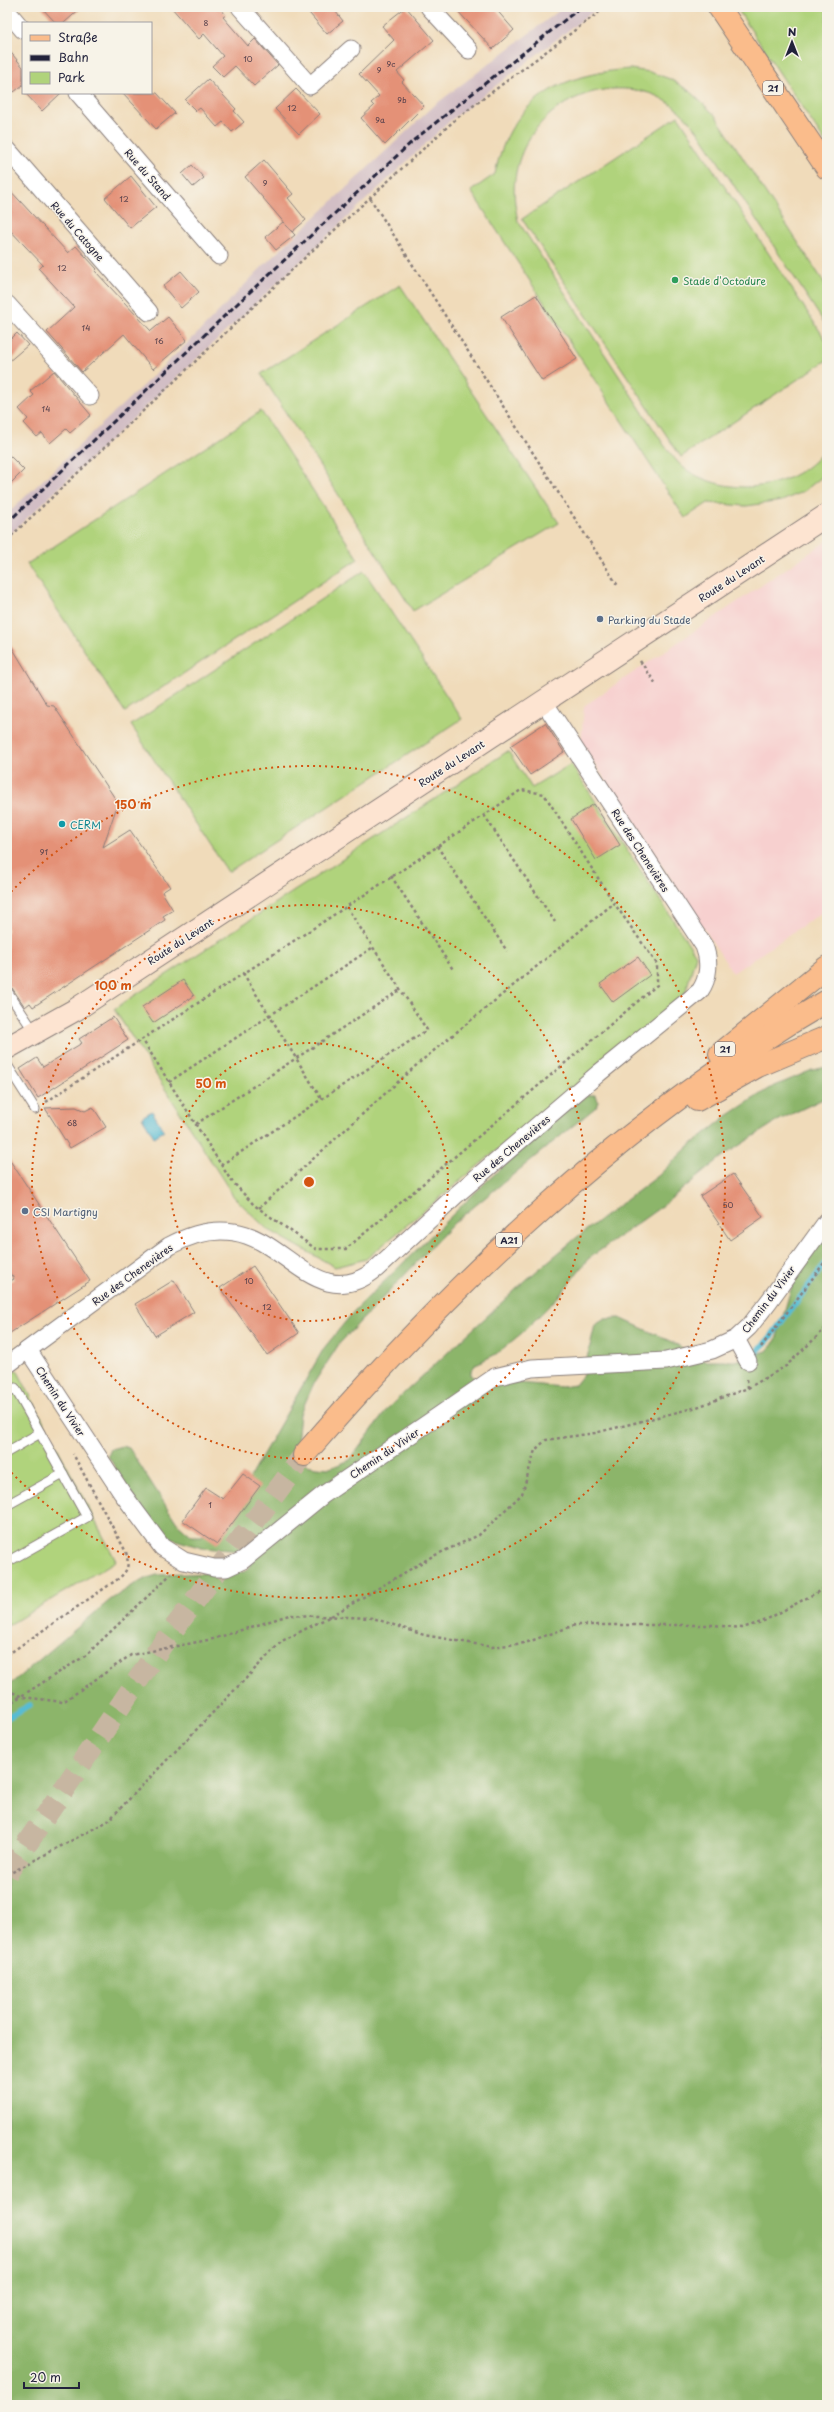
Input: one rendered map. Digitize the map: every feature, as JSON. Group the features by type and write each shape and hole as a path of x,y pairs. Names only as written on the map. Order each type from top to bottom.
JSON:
{"main road":[{"name":"21","path":"720,7 827,168"},
{"name":"21","path":"629,1137 705,1066 827,967"},
{"name":"A21","path":"304,1455 387,1362 444,1302 530,1221 629,1137 725,1065 827,1001"},
{"path":"629,1137 758,1066 827,1037"}],"street":[{"path":"240,7 310,86 351,49"},
{"path":"429,7 469,50"},
{"path":"7,11 22,29"},
{"name":"Rue du Stand","path":"79,94 219,256"},
{"name":"Rue du Catogne","path":"7,149 149,312"},
{"path":"7,304 90,396"},
{"name":"Route du Levant","path":"7,1048 37,1035 827,515"},
{"name":"Rue des Chenevières","path":"28,1350 169,1246 183,1238 198,1234 223,1231 250,1236 328,1283 344,1284 365,1278 376,1270 456,1195 599,1073 700,991 707,978 708,966 704,946 544,702"},
{"name":"Route du Levant","path":"7,1064 37,1035"},
{"name":"Chemin du Vivier","path":"28,1350 131,1508 162,1547 184,1562 214,1568 236,1565 323,1495 488,1381 503,1374 556,1366 666,1361 712,1350 736,1339 749,1327 770,1301 827,1221"},
{"path":"736,1339 748,1361"},
{"path":"7,1365 28,1350"}],"lane":[{"path":"7,991 37,1035"},
{"path":"7,1064 35,1109"},
{"path":"7,1393 15,1388 87,1517 7,1562"},
{"path":"7,1452 40,1433"},
{"path":"7,1505 63,1474"}],"path":[{"path":"7,540 457,118 606,7"},
{"path":"370,198 618,586"},
{"path":"639,659 656,684"},
{"path":"35,1109 521,790 544,794 614,903 657,964 657,985 346,1249 316,1249 260,1208 230,1179 142,1039"},
{"path":"484,815 555,922"},
{"path":"437,846 506,951"},
{"path":"391,876 454,971"},
{"path":"260,1208 420,1062 614,903"},
{"path":"221,1165 428,1030 372,948 346,906"},
{"path":"169,1082 372,948"},
{"path":"243,973 268,1016 322,1100"},
{"path":"196,1124 400,990"},
{"path":"748,1388 748,1361 768,1339 827,1259"},
{"path":"7,1875 108,1821 282,1641 333,1615 431,1557 479,1535 522,1494 535,1450 546,1440 595,1433 697,1407 748,1388 786,1366 827,1327"},
{"path":"7,1705 23,1697 85,1656 184,1562"},
{"path":"7,1690 23,1697 63,1702 131,1655 213,1639 289,1615 333,1615 373,1618 424,1635 492,1647 524,1643 575,1625 713,1625 742,1628 762,1622 827,1587"}],"shaded area":[{"path":"564,7 599,7 451,120 7,537 7,514 196,335 264,265 436,104"},
{"path":"827,541 827,909 733,973 581,743 584,706"}],"green space":[{"path":"736,7 827,7 827,145"},
{"path":"630,69 650,72 670,79 688,90 715,115 827,287 827,327 700,134 676,108 654,95 645,92 623,89 601,90 580,96 561,106 544,120 530,137 520,157 514,190 518,221 664,445 684,468 701,478 720,484 740,487 760,486 780,481 798,473 814,461 827,446 827,473 804,491 782,501 746,506 708,503 685,518 471,191 495,174 502,148 513,127 526,110 542,96 560,85 581,77"},
{"name":"Stade d'Octodure","path":"678,116 827,342 827,360 681,457 522,219"},
{"path":"400,285 559,523 413,611 261,374"},
{"path":"261,411 358,559 125,712 27,564"},
{"path":"364,571 462,719 228,872 131,725"},
{"path":"508,751 532,788 571,764 696,955 685,994 366,1259 335,1267 267,1229 234,1197 114,1009"},
{"path":"827,1067 827,1097 779,1120 723,1156 662,1206 588,1259 559,1296 522,1333 496,1354 476,1364 471,1371 471,1375 477,1379 562,1387 575,1385 583,1375 595,1325 605,1319 620,1318 674,1343 704,1361 736,1361 767,1351 776,1340 790,1292 804,1260 827,1231 827,2405 7,2405 7,1687 110,1600 141,1580 157,1575 244,1572 250,1566 250,1560 244,1551 202,1548 166,1537 153,1529 108,1456 111,1449 122,1446 129,1448 177,1523 192,1536 201,1536 215,1530 231,1510 324,1348 355,1310 487,1181 552,1122 581,1099 589,1095 596,1095 598,1101 596,1107 454,1223 339,1344 314,1383 300,1414 296,1453 307,1465 316,1467 330,1468 350,1460 389,1407 526,1280 576,1238 658,1176 688,1147 727,1116 768,1089 812,1070"},
{"path":"17,1370 116,1561 7,1626 7,1376"}],"water":[{"path":"152,1111 164,1131 154,1137 142,1117"}],"building":[{"path":"41,7 82,7 65,22 55,22"},
{"path":"171,7 219,7 226,15 223,17 248,46 255,39 278,65 254,86 235,66 223,77 212,66 223,56 204,34 199,39"},
{"path":"304,7 332,7 343,21 327,34"},
{"path":"406,7 434,40 397,72 404,80 402,82 424,106 385,145 361,118 374,106 371,103 379,96 359,74 394,40 382,26"},
{"path":"454,7 494,7 514,30 493,49"},
{"path":"7,48 22,66 22,86 14,92 7,83"},
{"path":"208,79 236,109 234,111 244,122 232,132 223,122 217,127 200,108 196,111 185,100"},
{"path":"296,89 320,114 299,134 275,109"},
{"path":"157,93 175,113 156,129 124,94"},
{"path":"26,94 60,94 42,111"},
{"path":"264,160 293,194 288,198 306,220 292,232 245,177"},
{"path":"192,165 204,178 193,187 182,174"},
{"path":"131,176 156,207 130,228 105,198"},
{"path":"7,187 68,253 76,246 97,269 95,271 151,331 168,317 187,340 153,369 124,334 82,372 47,332 74,307 39,269 43,265 7,227"},
{"path":"283,222 295,235 276,250 265,237"},
{"path":"181,271 199,292 181,308 163,286"},
{"path":"536,295 577,359 542,381 501,317"},
{"path":"17,333 28,345 7,363 7,343"},
{"path":"54,371 91,415 70,433 66,429 50,443 42,433 37,437 24,423 28,419 19,409 34,395 30,391"},
{"path":"7,453 24,470 7,487"},
{"name":"CERM","path":"7,639 47,705 54,706 118,803 103,847 130,830 170,887 162,892 173,910 163,916 165,920 33,1007 30,1003 25,1007 12,988 7,985"},
{"path":"545,723 564,752 530,775 510,746"},
{"path":"594,804 620,845 596,860 571,819"},
{"path":"638,957 650,975 613,1002 600,984"},
{"path":"183,980 194,996 153,1023 142,1007"},
{"path":"113,1017 128,1040 38,1098 20,1069 37,1058 43,1067 82,1043 79,1039"},
{"path":"76,1107 85,1111 93,1107 106,1127 70,1148 45,1108"},
{"name":"CSI Martigny","path":"7,1156 90,1281 7,1335 7,1283 14,1279 7,1269"},
{"path":"733,1174 763,1217 730,1240 700,1196"},
{"path":"253,1266 299,1333 267,1355 220,1288"},
{"path":"174,1280 194,1312 155,1336 135,1304"},
{"path":"243,1474 260,1486 217,1544 182,1520 206,1488 223,1499"}],"waterway":[{"path":"749,1360 769,1339 827,1261"},
{"path":"7,1718 30,1705"}],"tunnel":[{"path":"7,1873 161,1646 304,1455"}],"railway":[{"path":"7,523 237,304 414,140 581,7"}],"place":[{"name":"Stade d'Octodure","path":"675,280"},
{"name":"Parking du Stade","path":"600,619"},
{"name":"CERM","path":"62,824"},
{"name":"CSI Martigny","path":"25,1211"}]}
